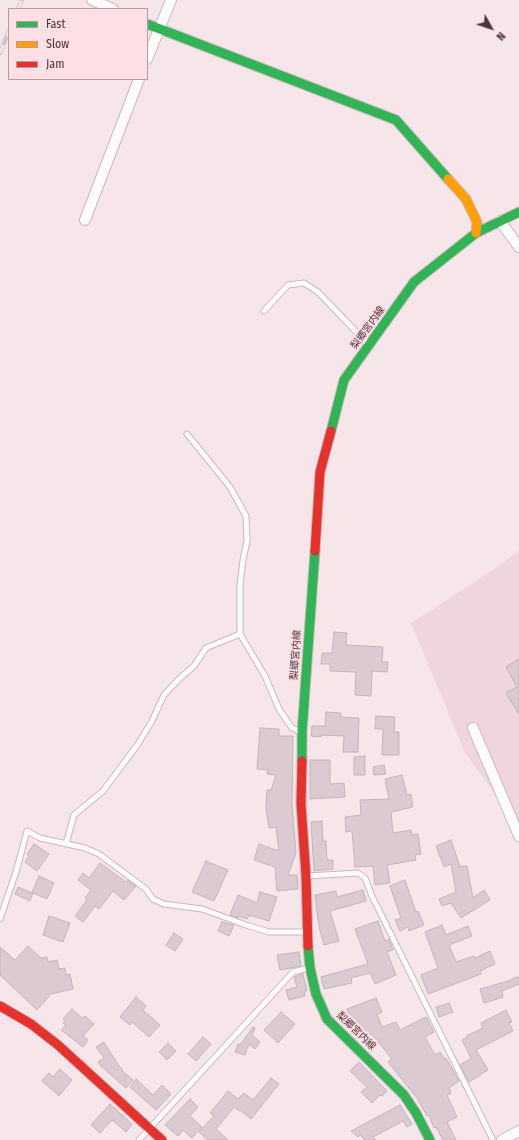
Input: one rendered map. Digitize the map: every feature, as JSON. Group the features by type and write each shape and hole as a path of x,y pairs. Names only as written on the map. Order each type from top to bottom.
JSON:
{"main road":[{"path":"148,24 396,120 466,199 476,222 476,233"},
{"name":"梨郷宮内線","path":"430,1140 416,1113 404,1095 327,1019 316,994 310,968 301,804 302,732 320,472 344,380 414,282 476,233 519,212"},
{"path":"0,1006 30,1024 58,1045 162,1140"}],"street":[{"path":"92,0 111,8"},
{"path":"148,56 171,0"},
{"path":"85,220 139,80"},
{"path":"500,221 519,247"},
{"path":"474,728 519,836"},
{"path":"502,1140 519,1131"}],"lane":[{"path":"264,311 288,285 304,283 318,292 368,345"},
{"path":"187,434 230,487 246,516 247,541 240,585 240,634 265,676 279,709 292,728 302,732"},
{"path":"66,844 74,815 103,791 138,744 152,721 164,694 194,666 206,648 240,634"},
{"path":"0,919 16,872 27,831 40,838 85,848 99,854 146,888 153,899 164,904 202,909 269,932 307,932"},
{"path":"306,876 358,873 364,878 493,1140"},
{"path":"139,1140 293,972 310,968"}],"shaded area":[{"path":"519,551 519,826 465,753 411,623 475,582"}],"building":[{"path":"334,632 347,633 346,645 383,647 382,662 388,662 387,672 372,671 371,696 355,695 356,672 330,671 330,664 321,664 322,653 332,653"},
{"path":"519,659 519,714 506,693 517,687 506,667"},
{"path":"326,712 341,713 341,717 359,718 358,752 343,752 344,736 311,736 312,726 325,726"},
{"path":"376,716 395,717 394,732 399,732 399,755 382,755 383,729 375,729"},
{"path":"260,728 279,729 279,736 293,736 292,804 296,853 288,875 297,875 298,889 277,891 275,867 254,860 259,844 279,851 276,827 269,828 266,808 267,790 271,790 276,775 267,774 268,770 257,769"},
{"path":"365,756 365,775 354,775 354,757"},
{"path":"310,760 330,760 330,784 344,783 345,797 310,799"},
{"path":"384,765 386,774 374,775 373,767"},
{"path":"402,775 407,795 411,794 413,807 391,812 393,833 411,830 412,835 418,834 421,854 415,855 416,860 387,865 390,883 375,885 373,866 355,867 352,831 346,832 345,817 361,815 360,800 389,799 385,779"},
{"path":"322,821 323,841 326,841 327,860 333,860 333,869 314,871 311,822"},
{"path":"451,840 460,867 467,866 473,898 484,890 490,900 461,918 451,903 442,906 439,899 456,892 451,864 444,867 436,846"},
{"path":"34,844 49,854 37,871 25,862 29,856 27,854"},
{"path":"206,861 228,870 214,901 192,892"},
{"path":"100,863 126,882 128,880 136,886 124,900 113,891 99,909 95,906 83,922 75,916 87,900 85,898 91,890 78,880 83,873 89,878"},
{"path":"39,876 54,883 47,899 33,893 30,901 15,894 18,887 32,893"},
{"path":"405,880 416,912 418,911 424,925 409,931 408,927 400,931 395,920 401,918 390,886"},
{"path":"363,890 366,901 330,911 339,941 324,945 319,927 315,895 336,891 337,897"},
{"path":"260,892 277,897 269,921 249,915 247,919 230,915 238,895 257,903"},
{"path":"49,916 70,923 63,942 43,935"},
{"path":"378,921 385,941 389,939 393,950 387,952 396,975 375,984 370,973 351,978 352,983 324,989 321,977 368,964 355,929"},
{"path":"222,922 234,925 229,936 218,931"},
{"path":"442,925 446,935 468,926 472,936 449,945 456,962 474,956 475,958 490,951 495,964 480,971 481,974 428,994 421,975 438,968 425,932"},
{"path":"174,933 183,939 175,951 166,945"},
{"path":"28,946 41,958 47,957 48,962 57,960 59,969 65,968 66,975 70,974 73,989 51,994 37,1010 0,975 0,947 15,960"},
{"path":"299,952 301,966 280,970 277,955"},
{"path":"303,974 307,991 304,991 305,996 289,1000 286,990 297,987 294,977"},
{"path":"519,977 519,984 502,991 503,997 484,1003 480,989 508,981"},
{"path":"136,997 146,1006 143,1010 160,1025 149,1037 132,1022 130,1025 120,1017"},
{"path":"376,998 382,1012 377,1014 382,1027 396,1022 400,1030 426,1017 434,1032 425,1037 435,1055 440,1052 444,1059 446,1058 459,1081 449,1088 451,1093 447,1095 457,1117 447,1122 456,1140 443,1140 436,1127 434,1128 429,1115 427,1116 417,1098 388,1062 392,1059 372,1034 360,1039 358,1038 347,1009"},
{"path":"449,1003 453,1012 439,1017 436,1007"},
{"path":"72,1009 82,1018 85,1016 94,1024 83,1036 88,1040 83,1047 61,1030 66,1025 63,1023 66,1021 63,1019"},
{"path":"506,1010 512,1022 509,1023 513,1031 476,1050 488,1070 469,1082 460,1065 471,1058 462,1040 467,1037 466,1036 483,1028 481,1023"},
{"path":"281,1012 295,1024 278,1043 264,1030"},
{"path":"253,1027 255,1028 252,1035 260,1042 255,1049 249,1044 245,1055 235,1052 238,1044 240,1045"},
{"path":"203,1037 211,1044 196,1061 188,1054"},
{"path":"104,1042 123,1070 122,1071 133,1080 126,1088 98,1062 104,1058 96,1047"},
{"path":"168,1043 176,1051 167,1060 159,1052"},
{"path":"359,1062 387,1091 382,1096 380,1095 372,1103 361,1092 367,1087 350,1071"},
{"path":"60,1069 72,1080 59,1096 42,1081 49,1073 53,1077"},
{"path":"271,1078 279,1084 251,1119 234,1107 216,1129 228,1140 208,1140 199,1132 214,1116 210,1113 228,1091 238,1099 244,1093 253,1100"},
{"path":"136,1079 153,1095 162,1085 171,1094 156,1110 130,1087"},
{"path":"190,1099 198,1107 190,1116 202,1127 192,1138 183,1130 178,1136 165,1125"},
{"path":"110,1104 132,1124 126,1132 112,1120 100,1133 91,1125"},
{"path":"400,1105 412,1124 407,1127 403,1121 373,1137 376,1140 365,1140 360,1135 358,1137 351,1131"}],"railway":[{"path":"18,8 22,0"},
{"path":"0,53 8,33"}],"traffic: fast":[{"path":"148,24 396,120 448,179"},
{"path":"331,431 344,380 414,282 476,233 519,212"},
{"path":"302,761 302,732 315,551"},
{"path":"308,946 310,968 316,994 327,1019 404,1095 416,1113 430,1140"}],"traffic: slow":[{"path":"448,179 466,199 477,222 476,233"}],"traffic: jam":[{"path":"315,551 320,472 331,431"},
{"path":"302,761 301,804 306,876 308,946"},
{"path":"0,1006 31,1024 58,1045 162,1140"}]}
